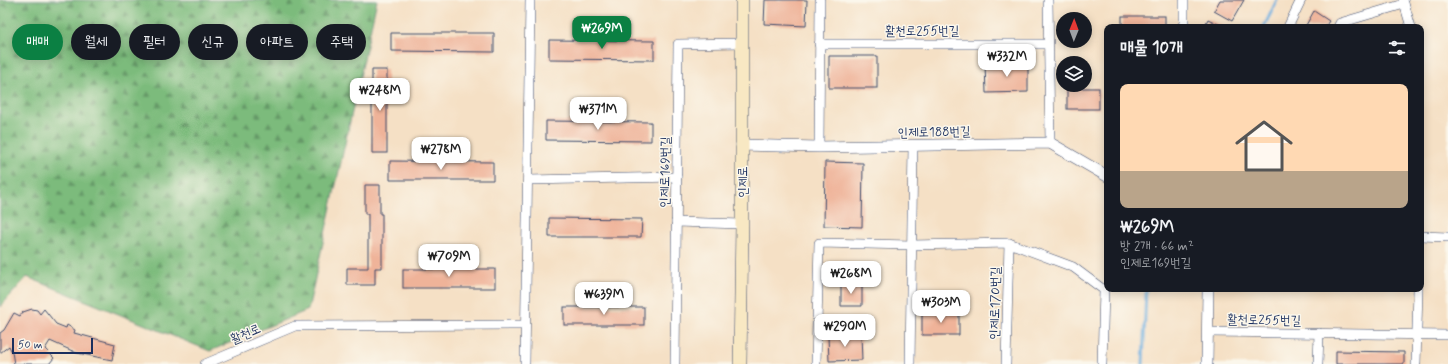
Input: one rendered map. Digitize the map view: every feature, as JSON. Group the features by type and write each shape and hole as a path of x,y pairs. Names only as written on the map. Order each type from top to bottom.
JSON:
{"main road":[{"name":"인제로","path":"740,364 742,224 742,0"}],"street":[{"path":"525,364 530,0"},
{"path":"819,147 820,0"},
{"path":"1048,0 1050,143 1104,173"},
{"path":"1184,0 1184,24"},
{"path":"1289,24 1301,0"},
{"path":"1340,24 1403,2 1410,24"},
{"name":"인제로169번길","path":"675,364 678,44 742,43"},
{"name":"활천로255번길","path":"819,44 1048,44"},
{"name":"인제로188번길","path":"741,145 819,147 1050,143"},
{"path":"910,364 913,145"},
{"path":"528,180 677,177"},
{"path":"676,222 742,224"},
{"path":"1424,236 1448,237"},
{"path":"816,364 819,243 912,245 1009,243 1073,267 1104,290 1102,364"},
{"name":"인제로170번길","path":"1006,364 1009,243"},
{"name":"활천로255번길","path":"1207,364 1208,292"},
{"path":"1416,364 1418,292"},
{"name":"활천로","path":"205,364 295,326 526,325"},
{"name":"활천로255번길","path":"1208,332 1448,335"},
{"name":"활천로255번길","path":"1318,364 1319,333"}],"green space":[{"path":"0,0 377,0 366,49 366,24 316,24 316,60 364,60 308,310 210,351 27,277 0,307"}],"building":[{"path":"765,0 807,0 806,26 764,24"},
{"path":"1220,0 1244,0 1232,21 1214,11"},
{"path":"1314,11 1329,21 1327,24 1307,24"},
{"path":"1122,16 1165,16 1165,24 1122,24"},
{"path":"1208,19 1218,24 1206,24"},
{"path":"391,33 494,33 494,52 391,51"},
{"path":"549,40 654,41 654,60 549,59"},
{"path":"829,56 877,56 877,88 829,88"},
{"path":"1028,63 1028,92 986,93 985,64"},
{"path":"372,70 387,70 387,153 372,153"},
{"path":"1092,88 1099,88 1099,109 1067,109 1067,92 1092,92"},
{"path":"546,121 651,122 651,141 546,140"},
{"path":"390,161 493,162 493,180 390,180"},
{"path":"825,162 863,163 862,227 824,226"},
{"path":"365,185 380,185 380,214 382,214 382,268 375,268 375,285 347,285 347,268 368,268 368,214 365,214"},
{"path":"549,218 642,219 641,237 549,237"},
{"path":"403,269 495,269 495,288 403,288"},
{"path":"841,283 862,284 862,306 841,306"},
{"path":"564,307 644,307 644,325 564,325"},
{"path":"32,309 37,310 40,314 44,309 56,324 66,328 67,325 75,330 74,333 115,344 112,360 77,353 50,341 45,349 54,358 49,364 14,364 12,352 9,346 0,353 0,333 4,330 14,313 20,316 23,312"},
{"path":"959,313 959,335 922,335 922,314"},
{"path":"861,335 862,360 829,361 828,336"},
{"path":"1336,351 1404,352 1404,364 1336,364"}],"waterway":[{"path":"1265,24 1277,0"},
{"path":"1143,364 1146,292"}]}
